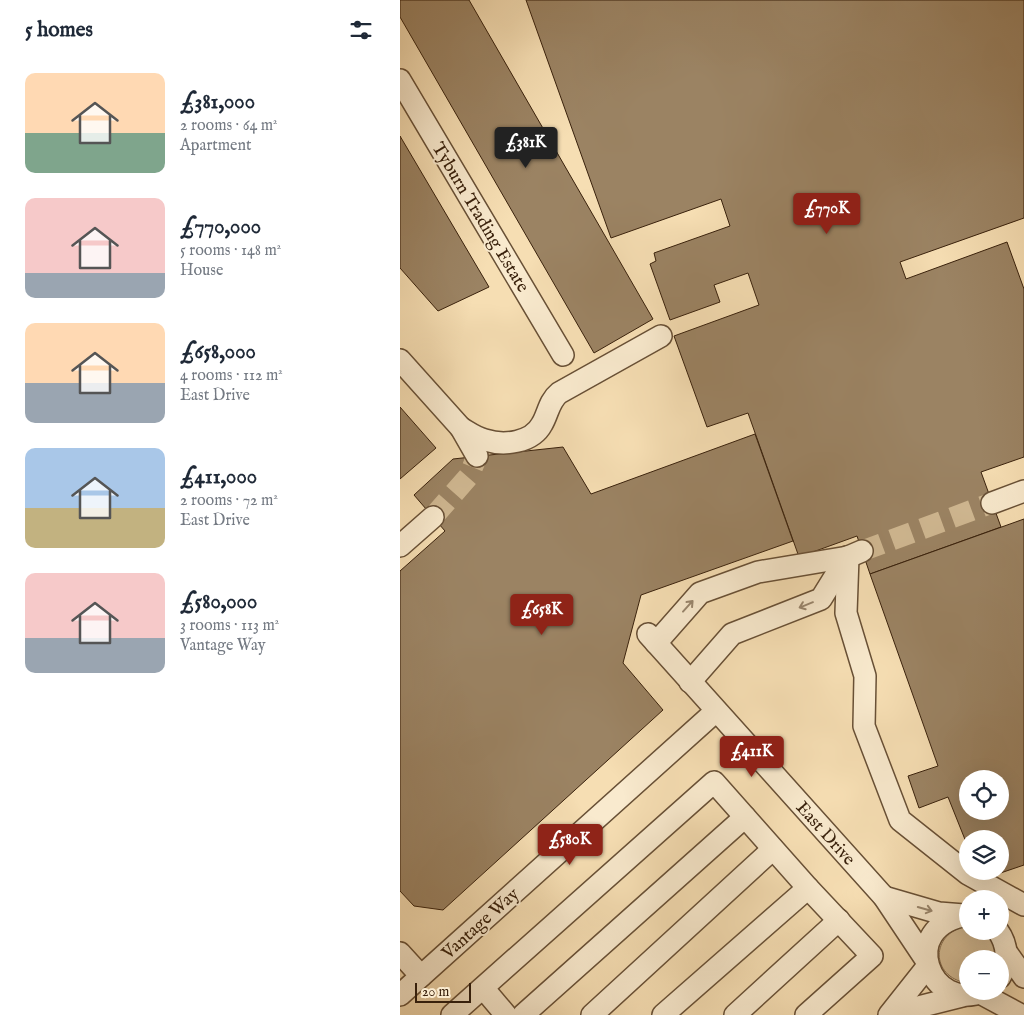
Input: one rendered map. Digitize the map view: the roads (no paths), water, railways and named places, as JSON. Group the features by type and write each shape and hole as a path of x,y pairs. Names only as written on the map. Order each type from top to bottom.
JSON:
{"street":[{"name":"Tyburn Trading Estate","path":"400,80 562,354"},
{"path":"460,428 480,439 494,442 512,442 528,438 540,428 552,400 559,393 661,336"},
{"path":"400,360 460,428 478,456"},
{"path":"992,503 1024,491"},
{"path":"400,546 433,517"},
{"path":"690,682 732,634 821,599 855,554"},
{"path":"855,554 846,613 865,676 864,726 900,820 968,874 1024,906"},
{"name":"East Drive","path":"855,554 758,572 700,593 652,638 884,897 927,963 932,978 940,987 959,990"},
{"name":"Vantage Way","path":"400,994 716,711"},
{"path":"452,1015 484,989 714,782 808,888 872,956 806,1015"},
{"path":"523,1015 745,817"},
{"path":"592,1015 773,849"},
{"path":"663,1015 808,888"},
{"path":"884,897 939,913 959,914"},
{"path":"890,1014 927,963 928,943 936,928 950,918 959,916"},
{"path":"734,1015 839,920"},
{"path":"400,953 421,976"},
{"path":"1009,957 1024,977"},
{"path":"484,989 506,1015"},
{"path":"890,1014 959,997"},
{"path":"990,1000 1021,1015"}],"tunnel":[{"path":"433,517 469,476 477,456"},
{"path":"862,551 992,503"}]}
